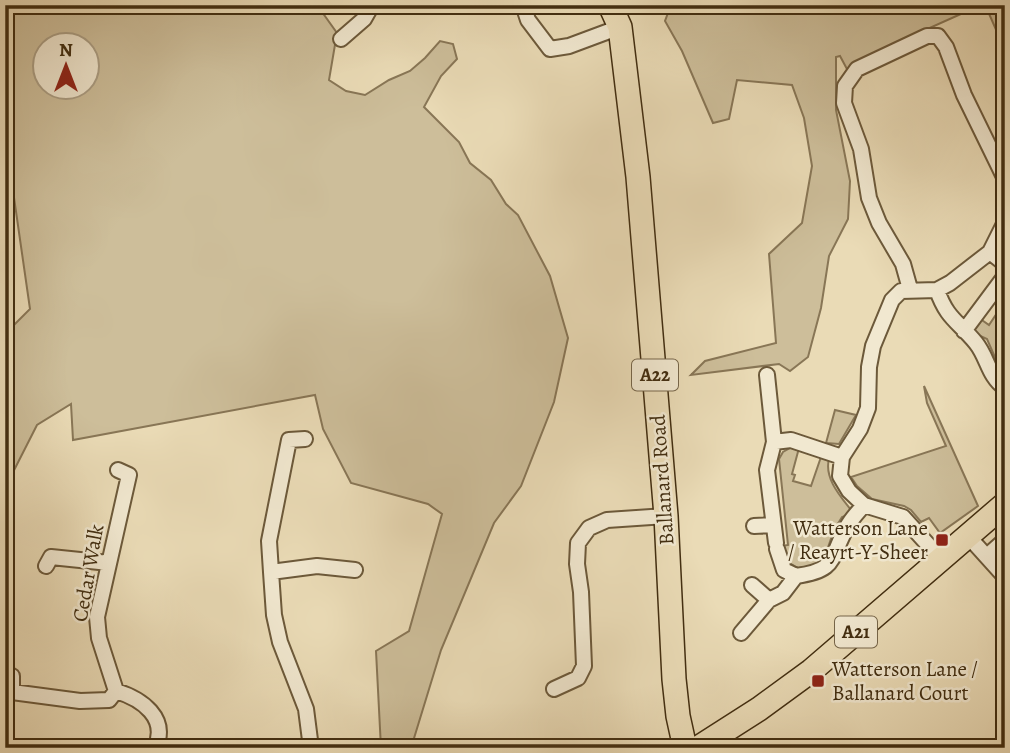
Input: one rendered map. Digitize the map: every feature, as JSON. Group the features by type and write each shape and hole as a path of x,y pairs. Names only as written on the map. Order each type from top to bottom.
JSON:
{"main road":[{"name":"Ballanard Road","path":"610,5 620,27 638,177 666,516 674,679 685,748"},
{"name":"A21","path":"698,748 759,709 811,671 1005,504"}],"street":[{"path":"341,39 363,19 372,5"},
{"path":"523,5 528,20 550,49 569,46 620,27"},
{"path":"910,289 903,264 878,223 869,198 860,149 844,103 845,86 851,75 868,63 927,36 938,36 946,47 964,95 1005,179"},
{"path":"941,559 902,517 864,505 840,476 842,457 864,419 869,396 871,356 892,300 901,291 937,290 950,283 990,252 1005,222"},
{"path":"990,252 1005,264"},
{"path":"964,331 1005,276"},
{"path":"937,290 949,316 975,341 984,354 994,380 1005,388"},
{"path":"767,375 774,442 767,470 776,546 784,570 796,576 817,573 830,564 847,526 864,505"},
{"path":"304,439 289,440 269,541 274,615 280,642 306,709 312,748"},
{"path":"774,442 791,440 842,457"},
{"name":"Cedar Walk","path":"116,691 99,638 97,617 129,475 118,470"},
{"path":"554,689 578,678 584,666 578,542 589,528 607,520 666,516"},
{"path":"754,526 774,525"},
{"path":"968,536 1005,577"},
{"path":"987,556 1005,540"},
{"path":"49,556 109,563"},
{"path":"271,572 317,566 355,570"},
{"path":"741,633 769,600 783,593 796,576"},
{"path":"752,585 769,600"},
{"path":"12,676 9,695 80,701 109,700 116,691 131,696 147,708 159,723 161,735 155,748"}],"shaded area":[{"path":"5,5 317,5 337,33 329,80 346,91 365,95 410,71 440,41 453,44 457,59 441,76 424,107 459,142 470,163 491,180 506,204 518,215 550,276 568,338 554,402 521,486 494,523 441,650 411,748 381,748 376,651 409,631 442,514 428,504 351,483 323,429 315,395 73,440 71,404 37,425 5,488 5,334 30,309 5,135"},
{"path":"671,5 981,5 869,55 848,71 840,56 836,57 836,110 850,181 848,219 829,256 821,308 808,357 790,371 779,364 691,375 705,361 776,343 769,254 802,223 812,166 804,118 792,85 737,80 729,119 713,123 682,51 665,21"},
{"path":"1005,5 1005,19 1001,21 1005,30 1005,50 986,7"},
{"path":"1005,301 1005,377 996,370 994,355 987,339 976,334 974,330 979,318 989,325"},
{"path":"924,386 978,506 940,533 929,518 921,522 904,506 872,499 851,477 946,446 927,403"},
{"path":"835,410 856,415 839,444 826,443"},
{"path":"790,448 799,448 792,474 795,475 793,481 811,486 822,454 829,459 829,473 834,486 851,510 848,515 842,517 834,530 822,565 798,568 786,561 781,546 788,545 779,459 783,452"}],"place":[{"name":"Watterson Lane / Reayrt-Y-Sheer","path":"942,540"},
{"name":"Watterson Lane / Ballanard Court","path":"818,681"}]}
